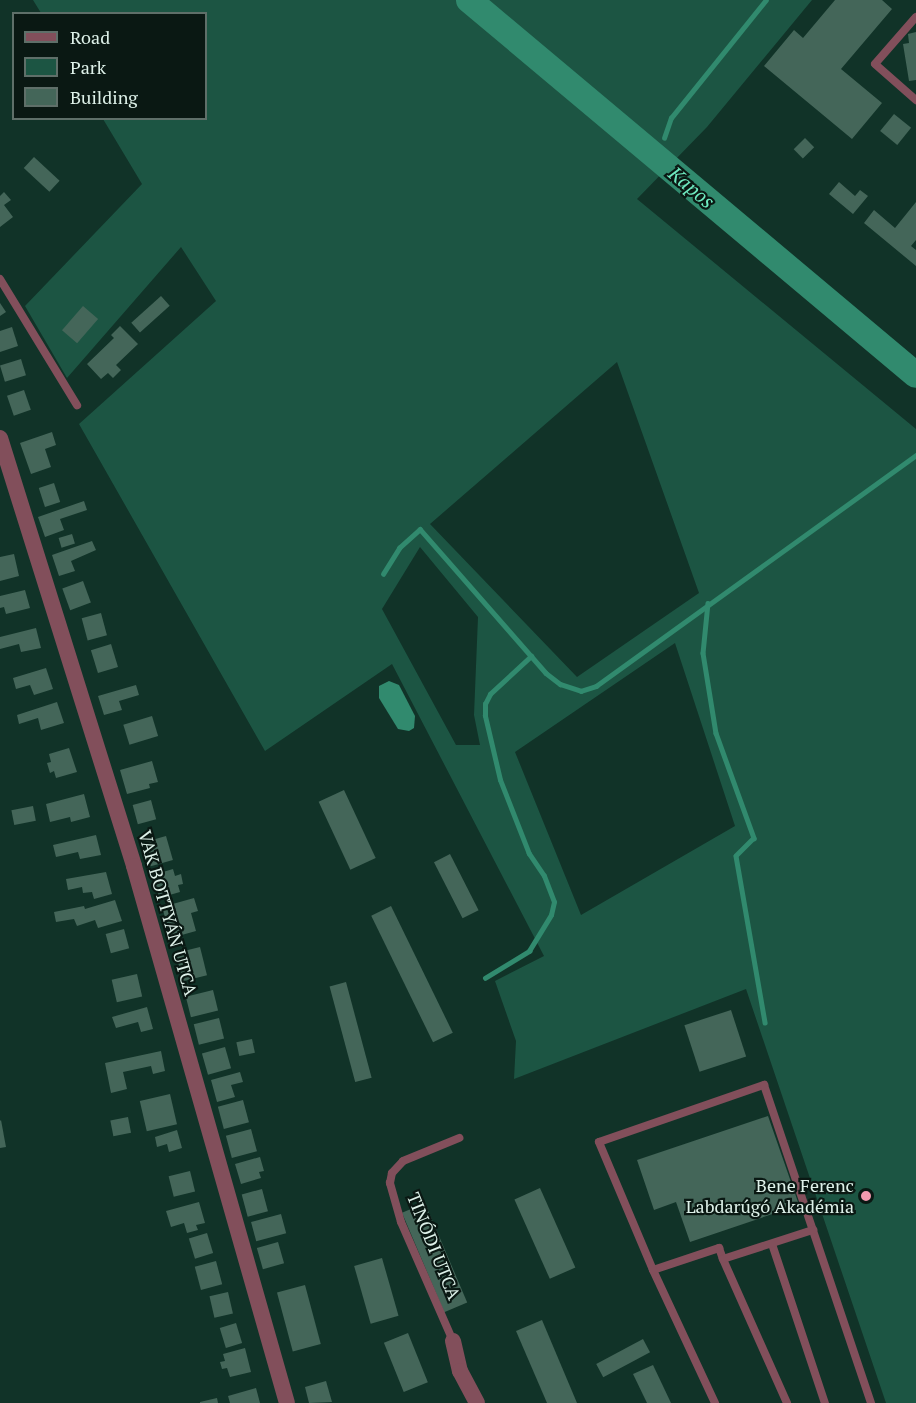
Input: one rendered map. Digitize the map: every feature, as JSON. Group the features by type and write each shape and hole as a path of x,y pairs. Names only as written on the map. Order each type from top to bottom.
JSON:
{"street":[{"name":"VAK BOTTYÁN UTCA","path":"0,438 134,866 287,1403"},
{"name":"TINÓDI UTCA","path":"453,1341 460,1371 477,1403"}],"lane":[{"path":"916,17 875,64 916,100"},
{"path":"0,279 77,405"},
{"path":"715,1403 653,1270 599,1142 764,1085 872,1403"},
{"name":"TINÓDI UTCA","path":"453,1341 401,1222 390,1183 392,1173 404,1161 459,1138"},
{"path":"723,1259 813,1230"},
{"path":"772,1244 825,1403"},
{"path":"653,1270 719,1248 787,1403"}],"green space":[{"path":"33,0 812,0 707,127 637,199 916,429 916,1403 886,1403 746,989 514,1079 516,1041 495,981 544,956 392,664 265,751 79,424 216,301 181,247 67,378 25,306 142,184 104,120 207,120 207,12 40,12","holes":["617,362 699,593 577,677 430,524","420,547 478,617 474,715 480,745 456,745 382,609","675,643 735,826 581,915 515,752"]}],"shaded area":[{"path":"389,681 399,685 415,716 414,728 409,731 398,729 379,698 379,686"}],"building":[{"path":"835,0 882,0 892,9 841,69 882,103 852,139 764,66 794,30 803,38"},
{"path":"916,32 916,80 909,81 903,44 909,43 908,34"},
{"path":"894,114 911,128 897,145 880,131"},
{"path":"805,138 814,147 803,159 794,149"},
{"path":"34,157 60,181 49,192 24,168"},
{"path":"839,182 855,196 860,190 868,196 853,214 829,194"},
{"path":"4,192 11,200 4,205 13,217 0,227 0,196"},
{"path":"916,202 916,240 911,246 916,250 916,266 864,223 874,210 895,228"},
{"path":"161,296 170,306 140,332 131,323"},
{"path":"0,303 6,312 0,316"},
{"path":"83,306 98,319 77,343 62,330"},
{"path":"120,326 138,344 116,365 121,370 113,378 108,373 101,379 87,364 114,338 111,335"},
{"path":"12,327 18,346 0,352 0,331"},
{"path":"21,359 26,375 5,382 0,365"},
{"path":"24,390 31,410 14,416 7,396"},
{"path":"52,432 56,445 45,449 51,467 31,474 20,443"},
{"path":"54,483 60,502 45,507 39,488"},
{"path":"84,501 87,510 60,519 64,530 45,537 38,517"},
{"path":"72,534 75,544 62,548 59,538"},
{"path":"92,541 96,550 71,561 75,571 59,576 52,555"},
{"path":"14,554 19,576 0,581 0,557"},
{"path":"83,581 91,603 70,610 62,589"},
{"path":"25,590 30,608 6,614 4,607 0,608 0,596"},
{"path":"101,613 107,635 88,640 82,618"},
{"path":"36,628 41,648 21,652 19,644 0,649 0,637"},
{"path":"111,644 118,667 98,673 91,650"},
{"path":"46,668 53,689 34,695 30,685 16,689 13,678"},
{"path":"136,685 139,695 119,701 122,710 104,715 98,696"},
{"path":"57,702 64,723 41,730 38,718 19,724 17,715"},
{"path":"152,716 158,736 129,745 123,725"},
{"path":"69,748 77,772 56,778 54,771 50,773 47,763 51,762 49,754"},
{"path":"152,761 158,782 149,784 150,788 127,794 120,770"},
{"path":"344,790 376,858 350,870 319,802"},
{"path":"84,794 90,817 71,822 70,817 50,822 46,804"},
{"path":"151,800 156,819 138,824 133,805"},
{"path":"33,806 36,821 14,825 11,810"},
{"path":"96,835 101,855 80,859 78,852 56,857 53,845"},
{"path":"166,836 173,860 151,866 144,842"},
{"path":"450,854 479,910 463,918 434,862"},
{"path":"173,869 175,876 181,874 183,884 178,885 180,892 159,898 153,875"},
{"path":"106,872 112,894 94,899 92,892 83,893 82,887 68,890 66,879"},
{"path":"194,898 198,911 191,913 196,931 171,938 162,907"},
{"path":"115,900 122,921 98,928 95,920 77,926 74,919 56,922 54,912 84,906 85,909"},
{"path":"391,906 453,1033 433,1042 371,916"},
{"path":"124,929 129,948 111,953 106,934"},
{"path":"200,947 207,975 183,981 176,953"},
{"path":"137,974 142,996 117,1002 112,980"},
{"path":"346,982 372,1078 355,1082 330,986"},
{"path":"213,990 218,1010 191,1017 186,997"},
{"path":"147,1007 153,1029 141,1032 138,1022 116,1028 112,1017"},
{"path":"731,1010 746,1057 700,1072 684,1025"},
{"path":"219,1018 224,1038 199,1045 194,1024"},
{"path":"252,1039 255,1053 239,1056 236,1042"},
{"path":"225,1047 231,1068 208,1075 202,1054"},
{"path":"161,1051 165,1071 153,1074 151,1066 123,1072 127,1089 111,1093 105,1063"},
{"path":"240,1072 243,1082 231,1085 235,1097 217,1102 211,1080"},
{"path":"170,1094 177,1124 147,1131 140,1101"},
{"path":"243,1100 249,1122 224,1129 218,1107"},
{"path":"768,1116 799,1205 690,1242 676,1202 654,1210 637,1160"},
{"path":"128,1117 131,1133 113,1136 110,1120"},
{"path":"0,1121 6,1147 0,1148"},
{"path":"251,1129 257,1151 232,1158 226,1136"},
{"path":"177,1130 182,1148 169,1152 167,1144 157,1147 155,1137"},
{"path":"260,1157 264,1171 259,1172 261,1178 241,1184 235,1164"},
{"path":"190,1171 195,1191 174,1197 169,1176"},
{"path":"540,1188 575,1267 550,1279 514,1199"},
{"path":"262,1189 268,1211 248,1217 242,1194"},
{"path":"199,1202 205,1223 196,1225 198,1230 187,1233 184,1223 171,1227 166,1211"},
{"path":"425,1203 467,1302 444,1312 402,1213"},
{"path":"281,1214 286,1233 256,1241 251,1222"},
{"path":"207,1233 213,1253 195,1259 189,1239"},
{"path":"278,1242 284,1263 263,1269 257,1248"},
{"path":"382,1258 399,1316 371,1324 354,1266"},
{"path":"216,1261 222,1284 201,1290 195,1267"},
{"path":"305,1285 321,1344 293,1351 277,1293"},
{"path":"228,1292 233,1313 214,1318 209,1296"},
{"path":"542,1320 577,1403 547,1403 516,1331"},
{"path":"236,1323 242,1343 226,1348 220,1328"},
{"path":"408,1333 428,1382 404,1392 384,1343"},
{"path":"643,1339 650,1352 603,1377 596,1364"},
{"path":"245,1348 251,1372 230,1377 227,1368 222,1369 220,1362 225,1361 223,1354"},
{"path":"653,1365 671,1403 647,1403 633,1374"},
{"path":"326,1381 332,1402 309,1403 305,1387"},
{"path":"256,1388 260,1403 230,1403 228,1396"},
{"path":"217,1398 218,1403 200,1403 200,1402"}],"waterway":[{"name":"Kapos","path":"469,0 916,375"},
{"path":"664,138 671,118 766,0"},
{"name":"Kapos","path":"655,157 660,150"},
{"path":"383,574 399,548 420,529 546,673 560,684 581,691 596,686 916,455"},
{"path":"708,603 703,653 716,733 754,838 736,856 765,1023"},
{"path":"485,978 529,951 551,915 554,902 544,876 529,854 500,780 485,716 485,704 490,694 531,656"}],"place":[{"name":"Bene Ferenc Labdarúgó Akadémia","path":"866,1196"}]}
